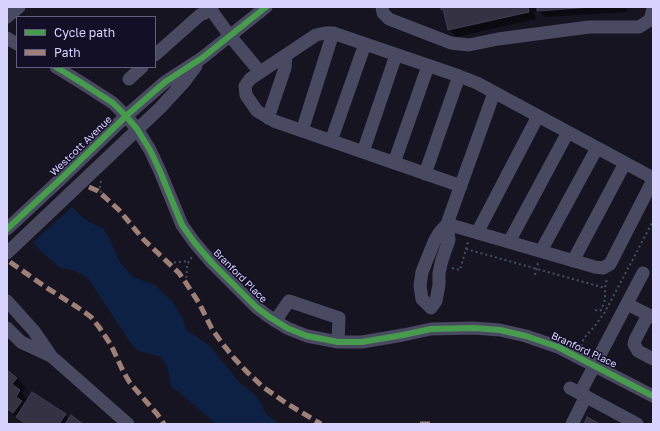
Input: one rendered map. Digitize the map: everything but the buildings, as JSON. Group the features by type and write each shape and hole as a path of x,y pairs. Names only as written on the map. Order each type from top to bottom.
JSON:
{"street":[{"path":"7,17 19,7"},
{"name":"Westcott Avenue","path":"7,229 126,116 165,82 202,58 266,7"},
{"path":"382,7 383,13 389,19 450,43 469,46 498,39 589,27 639,27 650,20 653,8"},
{"path":"156,54 200,15 211,8 230,36 260,72"},
{"path":"302,131 333,33"},
{"path":"447,224 541,252 603,268 610,264 653,179 477,83 333,33 316,35 250,79 245,86 246,95 257,111 274,122 461,186"},
{"path":"7,38 16,43"},
{"path":"331,141 365,44"},
{"path":"268,118 285,68 286,55"},
{"path":"364,152 396,55"},
{"name":"Westcott Avenue","path":"7,253 160,108 184,82 202,58"},
{"path":"394,163 428,66"},
{"name":"Branford Place","path":"58,68 113,103 126,116 137,129 150,150 182,225 194,242 212,264 256,307 287,328 307,336 338,342 362,342 431,329 474,328 500,330 526,336 558,347 653,396"},
{"path":"129,79 141,68"},
{"path":"425,174 459,76"},
{"path":"431,308 422,299 420,286 422,272 438,233 447,224 494,93"},
{"path":"474,232 538,116"},
{"path":"509,242 568,132"},
{"path":"541,252 597,148"},
{"path":"573,261 625,163"},
{"path":"431,329 431,308 436,301 439,273 449,240 447,224"},
{"path":"422,272 439,273"},
{"path":"572,424 579,393 595,366 643,273"},
{"path":"7,301 34,331 51,356 128,424"},
{"path":"275,321 289,302 339,318 338,342"},
{"path":"627,304 651,316 635,340 634,344 638,351 653,359"},
{"path":"7,328 21,342 51,356"},
{"path":"579,393 637,424"}],"path":[{"path":"101,177 101,194"},
{"path":"580,347 584,338 597,324 605,312 653,221"},
{"path":"460,270 466,248 474,232"},
{"path":"466,248 605,288"},
{"path":"186,283 187,266 192,257"},
{"path":"169,263 189,261"},
{"path":"601,310 606,298 605,288 608,278 606,266"},
{"path":"595,310 605,312"}],"water":[{"path":"72,207 87,221 104,229 119,261 133,277 155,285 172,301 183,319 186,330 209,345 240,383 254,394 261,403 265,413 279,424 216,424 171,386 168,369 161,357 139,351 130,342 87,277 73,270 60,268 40,250 33,242"}],"marked path":[{"path":"89,187 98,191 119,210 143,239 179,273 199,303 212,329 234,358 247,372 263,387 321,424"},
{"path":"10,262 91,317 111,345 130,383 164,424"},
{"path":"420,424 431,424"}],"cycle path":[{"path":"7,229 126,116 165,82 202,58 266,7"},
{"path":"58,68 113,103 126,116 137,129 150,150 182,225 194,242 212,263 256,307 287,328 307,336 338,342 362,342 431,329 474,328 500,330 526,336 558,347 653,396"}]}
